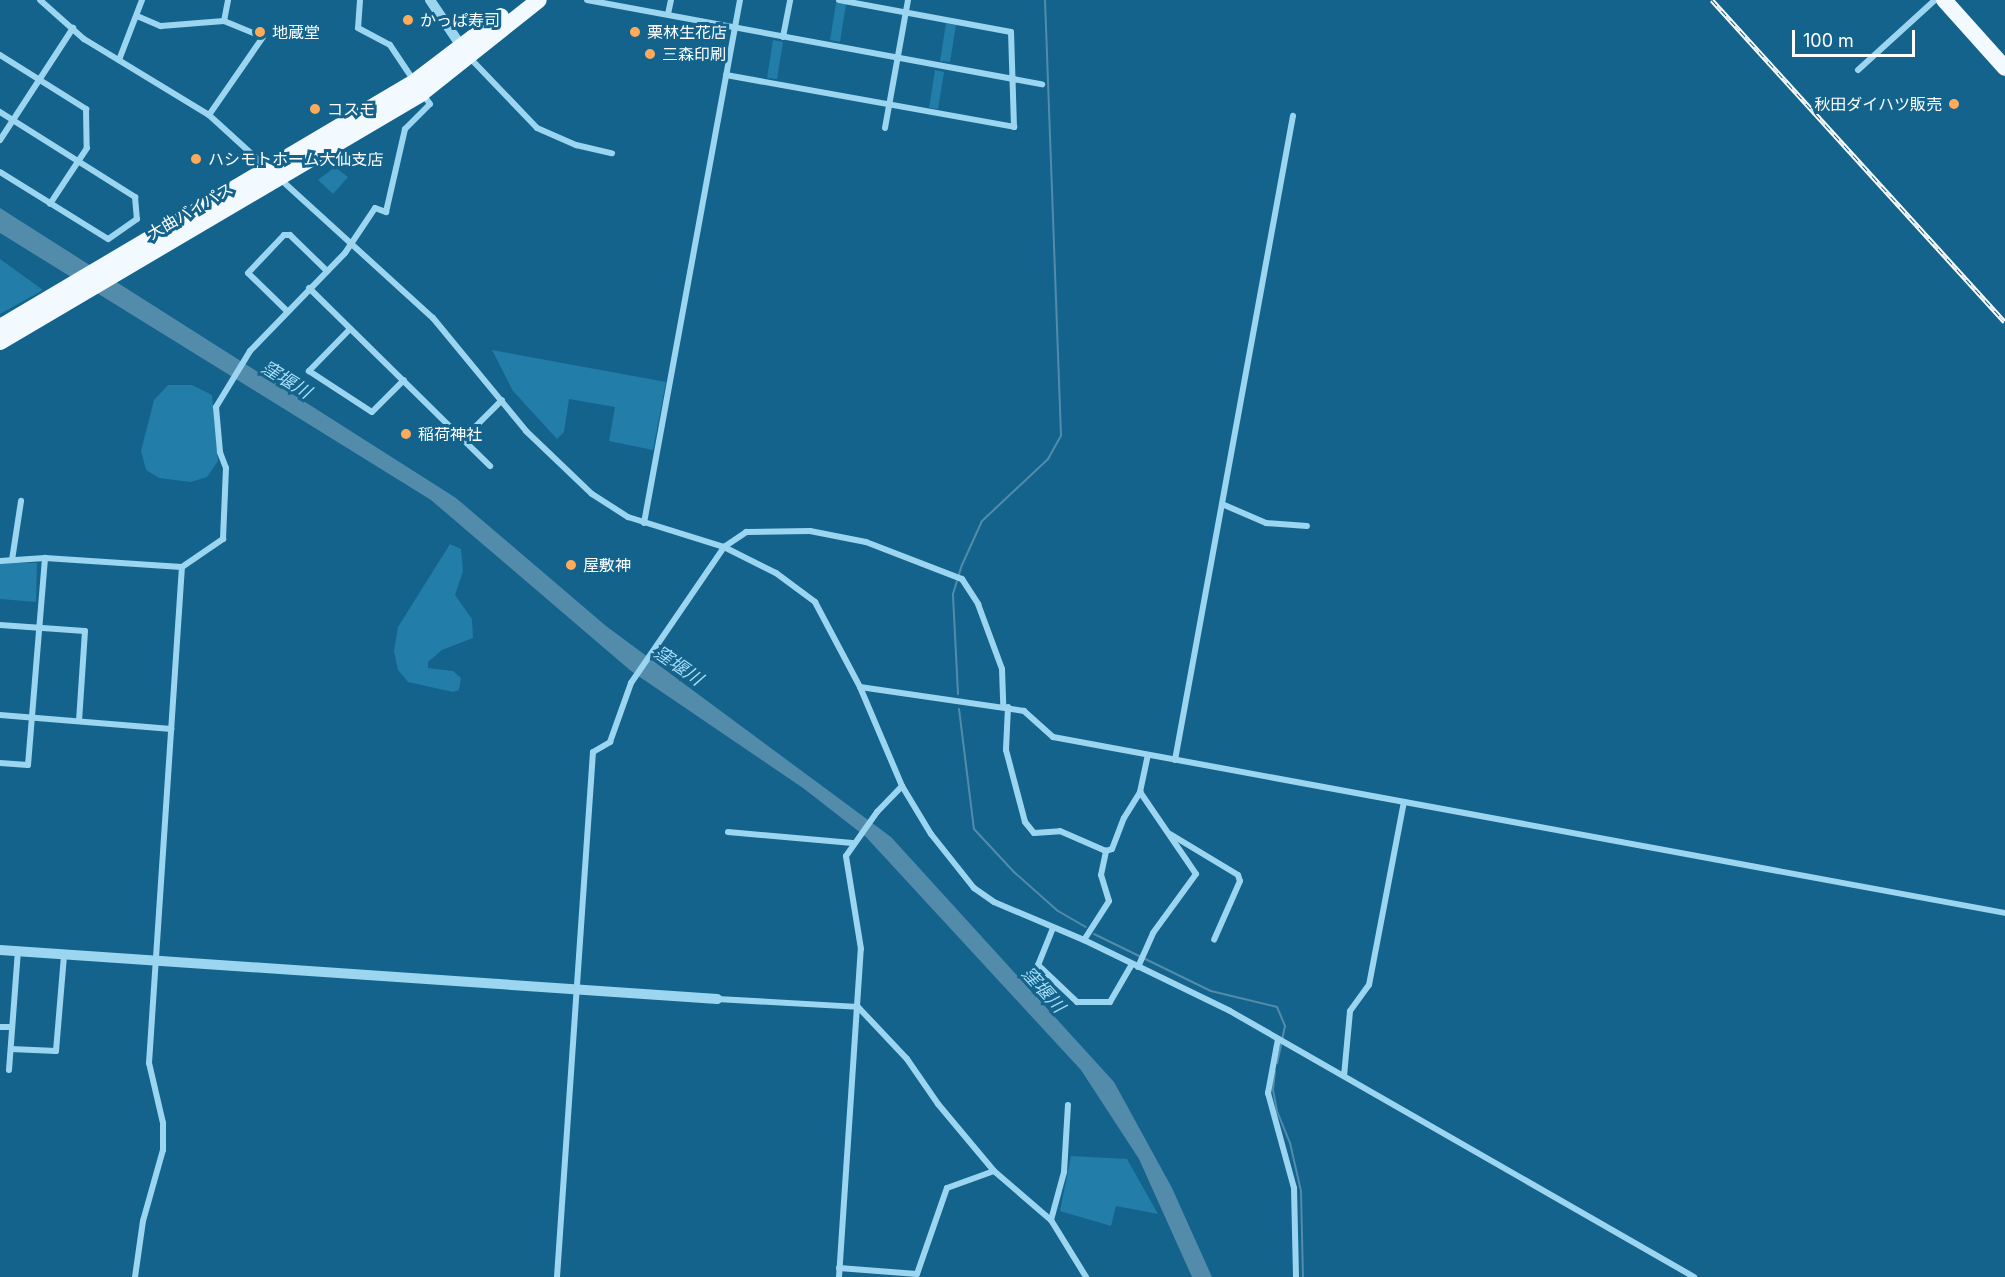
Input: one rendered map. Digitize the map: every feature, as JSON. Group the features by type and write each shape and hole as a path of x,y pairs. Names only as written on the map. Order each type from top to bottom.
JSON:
{"highway":[{"name":"大曲バイパス","path":"465,52 521,0"},
{"name":"大曲バイパス","path":"0,342 55,303 418,87 539,0"},
{"path":"1944,0 2005,68"},
{"name":"大曲バイパス","path":"0,327 55,303"}],"street":[{"path":"39,0 73,28 119,60 209,115 352,242 433,318 526,431 592,494 611,508 644,523 724,547 776,573 814,602 860,687 902,786 931,834 974,888 994,902 1084,940 1230,1011 1694,1277"},
{"path":"119,60 142,0"},
{"path":"224,21 228,0"},
{"path":"0,561 45,558 182,567 223,539 226,468 215,415 222,396 250,351 327,271 352,242 375,207 387,212 405,129 430,104 390,45 357,28 360,0"},
{"path":"430,0 465,52 537,128 576,145 612,153"},
{"path":"587,0 1042,84"},
{"path":"668,14 671,0"},
{"path":"644,523 740,0"},
{"path":"783,37 790,0"},
{"path":"726,75 1014,127 1011,32 839,0"},
{"path":"885,128 908,0"},
{"path":"1858,70 1935,0"},
{"path":"137,16 161,26 224,21 262,37 209,115"},
{"path":"0,140 73,28"},
{"path":"0,55 86,109 87,148 50,204"},
{"path":"0,112 135,197 137,219 108,239 0,172"},
{"path":"1175,760 1293,116"},
{"path":"287,311 248,273 284,235 290,235 327,271"},
{"path":"309,288 490,466"},
{"path":"350,329 309,371 372,412 404,380"},
{"path":"463,439 502,400"},
{"path":"12,560 21,501"},
{"path":"1222,504 1266,523 1307,526"},
{"path":"557,1277 593,752 610,742 631,683 724,547 746,532 810,531 866,542 962,579 978,604 1002,669 1006,707 1006,750 1025,822 1034,833 1060,831 1106,851 1112,849 1124,818 1140,792 1148,755"},
{"path":"0,763 28,765 45,558"},
{"path":"135,1277 143,1221 163,1150 163,1123 149,1064 182,567"},
{"path":"0,625 85,631 79,721"},
{"path":"860,687 1024,711 1053,737 2005,913"},
{"path":"0,715 171,729"},
{"path":"838,1277 858,1007 859,920 846,856 877,812 902,786"},
{"path":"1053,928 1038,965 1077,1002 1110,1002 1143,954 1153,933 1196,874 1140,792"},
{"path":"1344,1076 1350,1011 1369,985 1404,802"},
{"path":"728,832 854,842"},
{"path":"1169,834 1238,875 1240,881 1214,940"},
{"path":"1084,940 1109,901 1101,875 1106,851"},
{"path":"0,950 858,1007 907,1059 938,1104 994,1171 1051,1220 1086,1277"},
{"path":"9,1070 18,951"},
{"path":"10,1049 56,1051 64,955"},
{"path":"0,1027 12,1027"},
{"path":"1278,1039 1268,1093 1294,1188 1296,1277"},
{"path":"1051,1220 1064,1172 1068,1105"},
{"path":"839,1268 917,1274 947,1188 994,1171"}],"shaded area":[{"path":"836,3 846,4 840,42 830,40"},
{"path":"946,23 956,25 950,62 940,61"},
{"path":"773,40 783,42 777,79 767,78"},
{"path":"935,70 944,72 938,109 929,108"},
{"path":"335,167 348,177 333,194 318,180"},
{"path":"0,208 456,498 606,626 891,837 1114,1082 1172,1188 1212,1277 1192,1277 1139,1159 1081,1070 866,837 803,788 631,671 431,500 0,233"},
{"path":"0,259 43,290 0,314"},
{"path":"492,350 666,382 653,450 609,441 615,407 569,399 564,432 557,439 513,391"},
{"path":"168,385 192,385 212,395 218,461 207,477 191,482 159,478 146,470 141,451 154,400"},
{"path":"450,544 461,549 463,571 455,595 472,619 473,638 442,650 428,662 428,668 453,671 461,678 459,690 453,692 408,682 398,670 394,651 398,627"},
{"path":"0,563 37,563 36,602 0,599"},
{"path":"1071,1156 1127,1159 1158,1214 1116,1206 1111,1226 1060,1211"}],"waterway":[{"path":"958,694 953,594 962,565 982,521 1048,459 1061,436 1045,0"},
{"path":"959,709 974,829 1014,872 1058,911 1086,927"},
{"path":"1094,934 1211,991 1277,1007 1285,1026 1277,1063"},
{"path":"1275,1071 1273,1090 1277,1111 1290,1143 1301,1191 1303,1277"}],"railway":[{"path":"1712,0 2005,322"}],"place":[{"name":"かっぱ寿司","path":"408,20"},
{"name":"地蔵堂","path":"260,32"},
{"name":"栗林生花店","path":"635,32"},
{"name":"三森印刷","path":"650,54"},
{"name":"秋田ダイハツ販売","path":"1954,104"},
{"name":"コスモ","path":"315,109"},
{"name":"ハシモトホーム大仙支店","path":"196,159"},
{"name":"稲荷神社","path":"406,434"},
{"name":"屋敷神","path":"571,565"}],"water label":[{"name":"窪堰川","path":"286,380"},
{"name":"窪堰川","path":"678,666"},
{"name":"窪堰川","path":"1043,990"}]}
